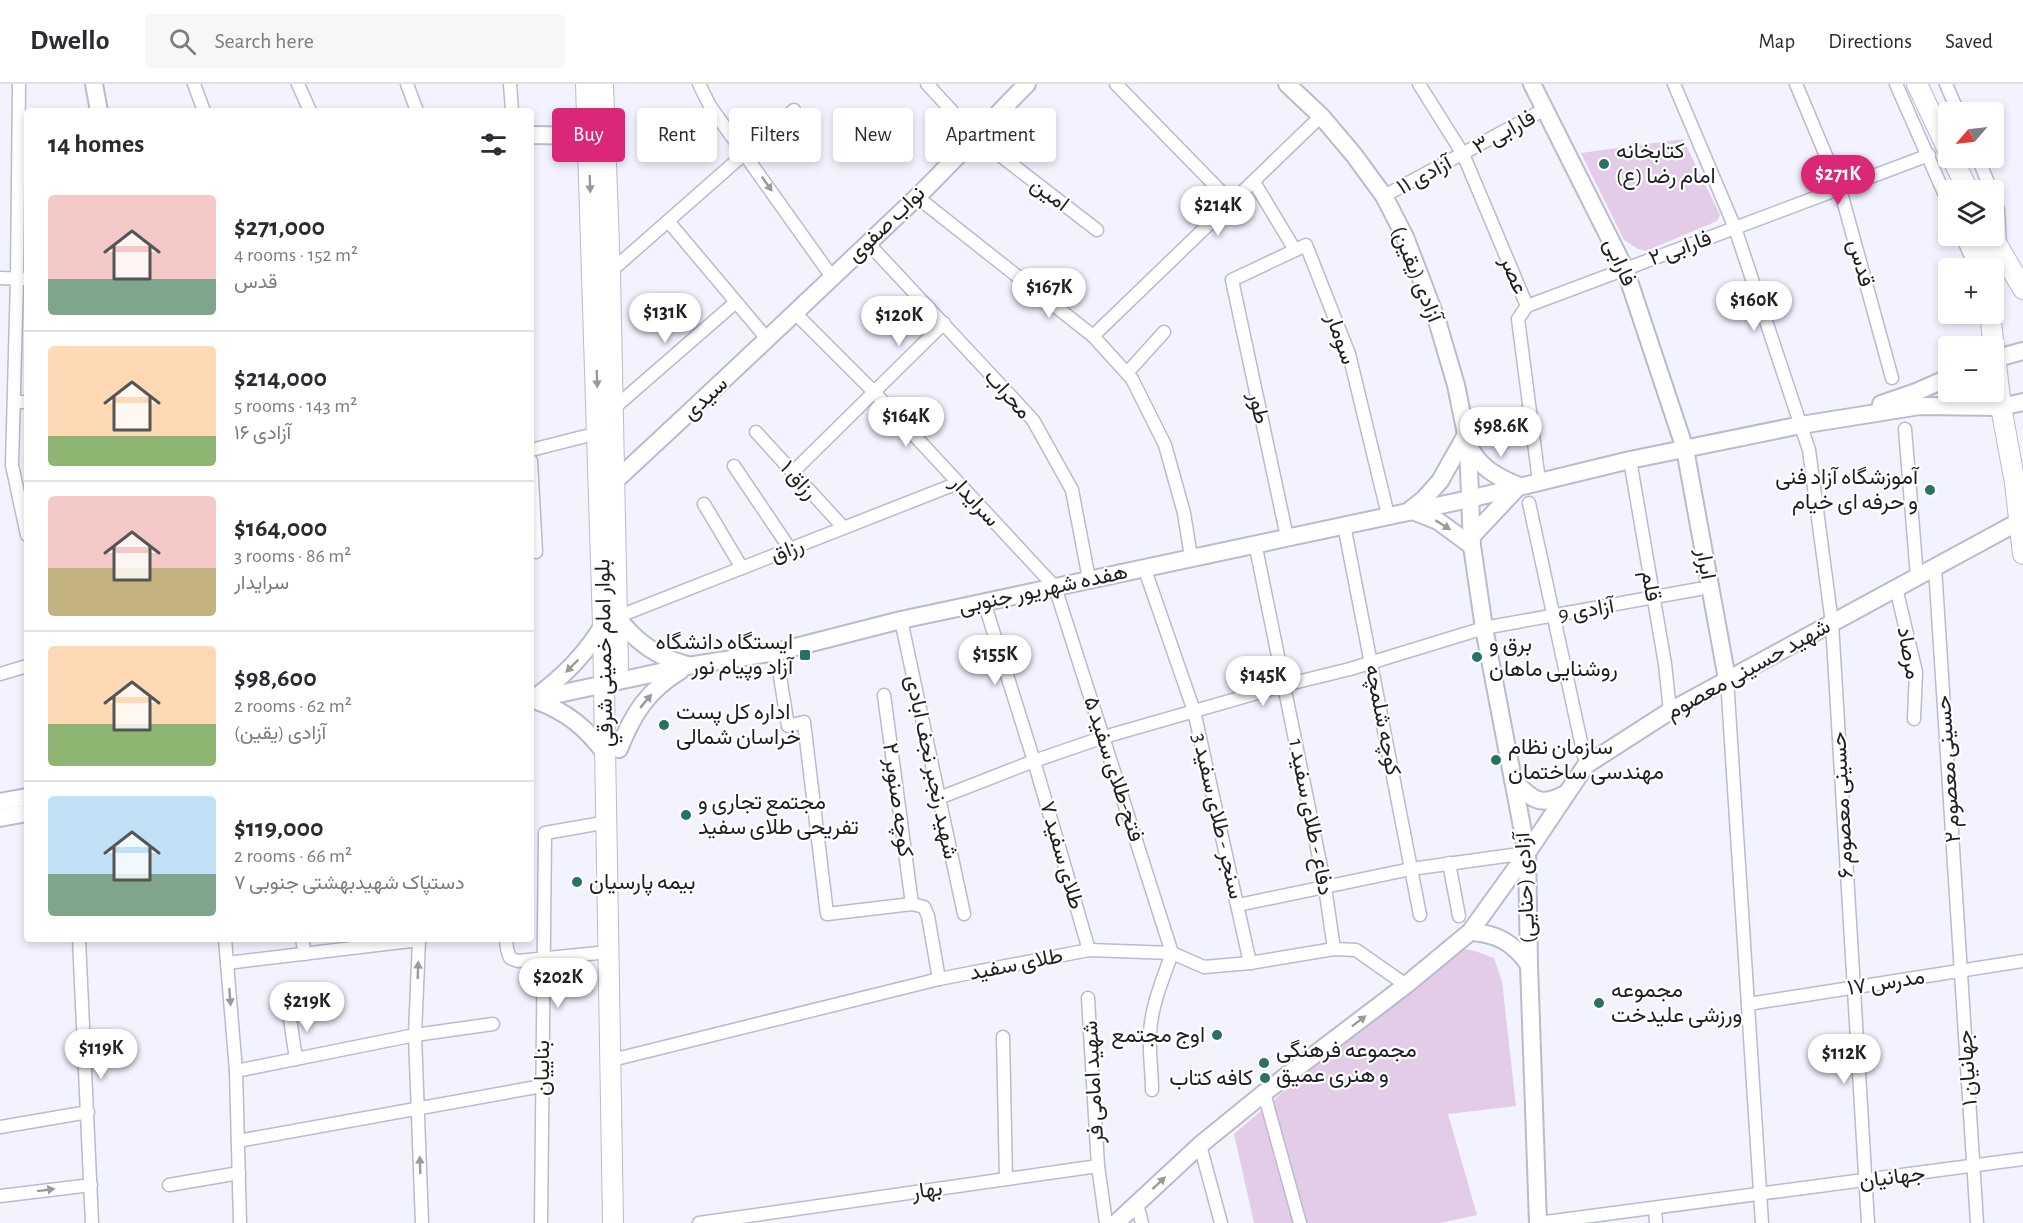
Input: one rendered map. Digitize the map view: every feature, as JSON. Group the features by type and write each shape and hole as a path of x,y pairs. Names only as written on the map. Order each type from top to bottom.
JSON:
{"main road":[{"path":"94,84 98,108"},
{"name":"بلوار امام خمینی شرقي","path":"586,84 587,108"},
{"name":"بلوار امام خمینی شرقي","path":"603,84 614,408 604,445"},
{"name":"نواب صفوی","path":"1003,108 1027,84"},
{"name":"آزادی (یقین)","path":"1287,84 1321,116 1354,154 1384,196 1405,237 1438,324 1456,384 1467,439 1473,546"},
{"name":"فارابی","path":"1532,84 1625,269 1685,449"},
{"path":"1917,84 1938,129"},
{"path":"534,135 552,135"},
{"name":"بلوار امام خمینی شرقي","path":"590,162 604,445 609,479 611,682 624,1223"},
{"name":"نواب صفوی","path":"795,312 917,197 950,162"},
{"path":"1999,246 2017,272 2023,289"},
{"name":"سیدی","path":"609,479 768,340 795,312"},
{"path":"2004,356 2023,351"},
{"path":"1832,420 1938,382"},
{"path":"2000,402 2020,521 2023,554"},
{"path":"1685,449 1801,425 1920,406 2001,407 2023,402"},
{"path":"1467,439 1474,456 1491,473 1519,486 1473,546 1438,521 1410,510 1440,481 1467,439"},
{"name":"هفده شهریور جنوبی","path":"534,700 688,666 776,652 901,620 1469,499 1685,449"},
{"name":"ابرار","path":"1685,449 1727,679"},
{"name":"شهید حسینی معصوم","path":"1116,1223 1200,1145 1264,1093 1406,985 1470,932 1586,765 1670,711 2020,521"},
{"name":"آزادی (حنایی)","path":"1473,546 1484,628 1527,853 1538,1223"},
{"path":"534,698 573,666 610,621 628,631 648,648 671,661 688,666"},
{"path":"534,701 567,714 613,752 645,700 665,681 688,666"},
{"name":"بلوار امام خمینی شرقي","path":"613,752 608,822 608,952 614,1223"},
{"path":"1513,780 1532,798 1545,801 1568,792"},
{"path":"0,802 24,798"},
{"path":"0,818 24,814"},
{"path":"1470,932 1493,935 1504,940 1522,955 1529,965"}],"street":[{"path":"19,84 22,279 14,402 6,465 24,521"},
{"path":"195,84 203,108"},
{"path":"298,84 309,108"},
{"path":"407,84 416,108"},
{"path":"510,84 512,108"},
{"path":"699,84 710,106 729,132"},
{"name":"امین","path":"927,84 949,108"},
{"path":"1116,84 1232,202"},
{"name":"عصر","path":"1419,84 1463,154 1527,306 1518,319 1539,481"},
{"name":"حسینی معصوم ۶","path":"1674,84 1736,228 1809,450 1832,623 1868,1223"},
{"name":"قدس","path":"1796,84 1840,189 1892,378"},
{"path":"1896,84 1939,180"},
{"path":"1946,84 1954,102"},
{"name":"فارابی ۳","path":"1463,154 1545,109"},
{"path":"1093,336 1321,116"},
{"name":"آزادی ۱۱","path":"1384,196 1463,154"},
{"name":"فارابی ۲","path":"1527,306 1929,155"},
{"path":"610,272 735,162"},
{"path":"751,162 832,277"},
{"name":"امین","path":"1009,162 1097,230"},
{"path":"1254,182 1295,250"},
{"path":"917,197 1093,336 1132,378 1165,444 1184,513 1191,557"},
{"path":"668,221 768,340"},
{"name":"محراب","path":"867,242 1033,420 1072,490 1089,579"},
{"name":"سومار","path":"1295,250 1306,245 1349,354 1388,515"},
{"name":"طور","path":"1287,537 1232,280 1295,250"},
{"path":"0,278 22,279"},
{"path":"614,408 735,302"},
{"name":"سرایدار","path":"795,312 875,393 1055,587"},
{"path":"793,472 944,323"},
{"path":"1127,373 1164,332"},
{"path":"14,402 24,402"},
{"path":"1905,429 1917,577"},
{"name":"رزاق ۱","path":"756,432 843,527"},
{"path":"534,450 604,445"},
{"name":"قلم","path":"1630,460 1665,664 1670,711"},
{"path":"734,466 790,549"},
{"name":"رزاق","path":"610,621 958,483"},
{"path":"704,504 742,568"},
{"path":"1529,504 1586,765"},
{"path":"534,523 536,552"},
{"name":"کوچه شلمچه","path":"1344,525 1420,915"},
{"name":"دفاع - طلای سفید 1","path":"1255,543 1325,887 1334,949"},
{"name":"سنجر - طلای سفید 3","path":"1144,567 1194,711 1250,963"},
{"name":"حسینی معصوم ۲","path":"1935,567 1960,971"},
{"name":"فتح-طلای سفید ۵","path":"1055,587 1172,953"},
{"name":"مرصاد","path":"1896,588 1916,672 1914,719"},
{"name":"آزادی 9","path":"939,798 1104,737 1372,662 1484,628 1699,589"},
{"name":"طلای سفید ۷","path":"984,602 1034,761 1089,950"},
{"name":"شهید رنجبر نجف ابادی","path":"901,620 964,914"},
{"path":"776,652 788,726 804,722 827,914 912,904 924,907 928,916 939,979"},
{"path":"0,674 24,667"},
{"path":"1727,679 1762,1223"},
{"name":"کوچه صنوبر ۲","path":"884,695 912,904"},
{"name":"بناییان","path":"541,1223 544,833 608,822"},
{"path":"1238,905 1411,869 1527,853"},
{"path":"1449,863 1459,916"},
{"path":"79,942 92,1223"},
{"path":"225,942 236,1071 240,1223"},
{"path":"303,942 305,954"},
{"path":"228,963 305,954 377,942"},
{"path":"419,942 415,1035 422,1223"},
{"path":"506,942 510,958 518,961 608,952"},
{"name":"طلای سفید","path":"620,1058 939,979 1089,950 1172,953 1204,967 1250,963 1334,949 1356,950 1406,985"},
{"path":"1152,1090 1150,1034 1152,1016 1172,953"},
{"name":"مدرس ۱۷","path":"1748,1004 2023,961"},
{"name":"جهانیان ۱","path":"1960,971 1977,1223"},
{"name":"شهید امامی فر","path":"1088,998 1098,1166"},
{"path":"289,1012 296,1059"},
{"path":"236,1071 415,1035 493,1024"},
{"path":"1003,1037 1006,1179"},
{"path":"238,1141 542,1086"},
{"path":"1264,1093 1300,1223"},
{"path":"0,1127 88,1112"},
{"path":"1200,1145 1221,1223"},
{"name":"جهانیان","path":"1538,1223 2023,1159"},
{"path":"1098,1166 1106,1223"},
{"name":"بهار","path":"699,1223 1098,1166"},
{"path":"169,1185 239,1173"},
{"path":"0,1196 91,1185"},
{"path":"1137,1204 1142,1223"},
{"path":"1655,1208 1656,1223"}],"shaded area":[{"path":"1683,139 1720,215 1717,221 1646,251 1638,249 1624,240 1581,153"},
{"path":"1453,947 1475,951 1494,958 1502,981 1516,1106 1448,1114 1477,1215 1440,1223 1254,1223 1234,1134"}],"place":[{"name":"کتابخانه امام رضا (ع)","path":"1604,164"},
{"name":"آموزشگاه آزاد فنی و حرفه ای خیام","path":"1930,490"},
{"name":"ایستگاه دانشگاه آزاد وپیام نور","path":"805,655"},
{"name":"برق و روشنایی ماهان","path":"1477,657"},
{"name":"اداره کل پست خراسان شمالی","path":"664,725"},
{"name":"سازمان نظام مهندسی ساختمان","path":"1496,760"},
{"name":"مجتمع تجاری و تفریحی طلای سفید","path":"686,815"},
{"name":"بیمه پارسیان","path":"577,882"},
{"name":"مجموعه ورزشی علیدخت","path":"1599,1003"},
{"name":"اوج مجتمع","path":"1217,1035"},
{"name":"مجموعه فرهنگی و هنری عمیق","path":"1264,1063"},
{"name":"کافه کتاب","path":"1265,1078"}]}
